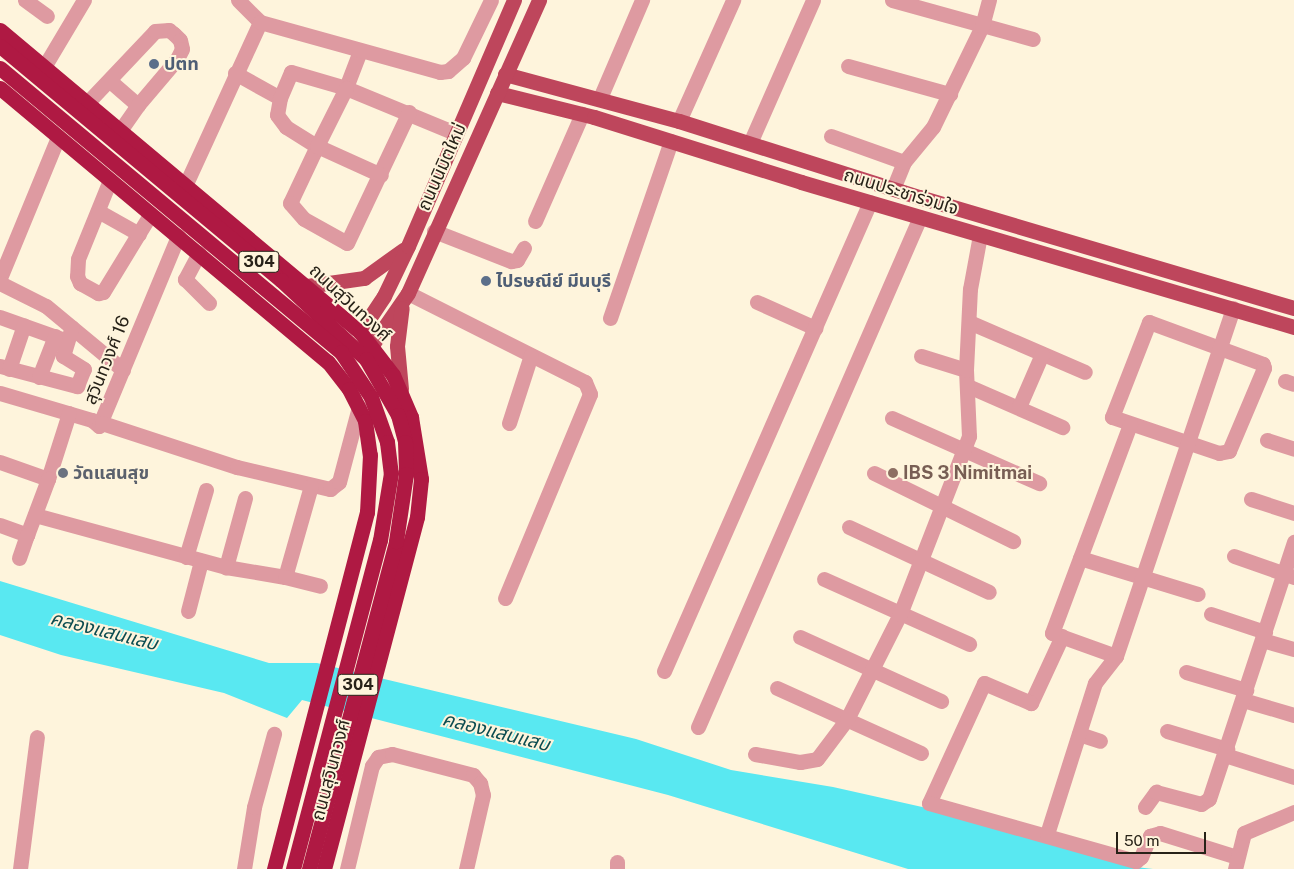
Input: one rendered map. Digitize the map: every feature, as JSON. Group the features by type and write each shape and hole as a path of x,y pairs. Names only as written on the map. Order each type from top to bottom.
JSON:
{"highway":[{"name":"ถนนสุวินทวงศ์","path":"0,30 360,332 372,345 402,395 417,438 421,478 410,547 324,869"},
{"name":"ถนนสุวินทวงศ์","path":"0,46 338,331 366,359 398,415 405,442 406,474 396,541 309,869"},
{"name":"ถนนสุวินทวงศ์","path":"0,68 312,326 340,352 357,373 381,420 391,473 380,540 293,869"},
{"name":"ถนนสุวินทวงศ์","path":"0,88 328,362 340,376 359,407 369,437 367,512 274,869"},
{"path":"72,149 87,147 99,136 93,108"},
{"path":"328,362 360,332"},
{"path":"340,376 372,345"}],"main road":[{"name":"ถนนนิมิตใหม่","path":"360,332 384,296 408,246 455,133 514,0"},
{"name":"ถนนนิมิตใหม่","path":"372,345 406,298 434,231 539,0"},
{"name":"ถนนประชาร่วมใจ","path":"505,74 600,98 679,121 894,189 1294,308"},
{"name":"ถนนประชาร่วมใจ","path":"496,93 588,116 980,235 1294,327"},
{"path":"588,116 600,98"},
{"path":"307,286 364,278 408,246"},
{"path":"402,395 397,346 406,298"}],"street":[{"path":"25,0 47,16"},
{"path":"44,67 84,0"},
{"path":"238,0 268,24 360,51 448,71 463,58 491,0"},
{"path":"600,98 642,0"},
{"path":"679,121 733,0"},
{"path":"750,143 813,0"},
{"path":"892,0 1033,39"},
{"path":"894,189 904,162 934,127 982,26 989,0"},
{"path":"185,186 239,75 268,24"},
{"path":"93,108 110,81 155,31 169,30 174,34 180,40 182,49 177,59 138,105 120,131"},
{"path":"360,51 346,88 290,203 304,219 347,243 381,175 409,112"},
{"path":"848,66 950,94"},
{"path":"381,175 317,146 286,127 278,115 276,107 291,72 346,88 409,112 455,133"},
{"path":"239,75 280,98"},
{"path":"110,81 138,105"},
{"path":"535,221 588,116"},
{"path":"831,136 904,162"},
{"path":"0,278 58,137"},
{"path":"610,318 671,141"},
{"path":"110,180 76,268 80,282 98,293 107,288 150,215"},
{"path":"664,671 870,202"},
{"path":"98,210 139,234"},
{"path":"698,727 920,217"},
{"path":"434,231 511,261 517,260 524,248"},
{"path":"756,754 800,762 818,759 847,719 873,671 900,614 969,436 966,370 968,322 970,289 980,235"},
{"name":"สุวินทวงศ์ 16","path":"0,393 92,420 99,426 102,424 178,236"},
{"path":"198,253 186,279 209,303"},
{"path":"0,283 38,300 65,335 63,356 84,369 79,384 74,387 5,367 24,325"},
{"path":"406,298 585,382 590,394 505,598"},
{"path":"757,302 815,328"},
{"path":"1048,834 1095,683 1116,656 1233,308"},
{"path":"0,316 24,325 65,335 123,370"},
{"path":"968,322 1085,372"},
{"path":"1149,322 1220,350 1259,361 1264,368 1229,451 1219,453 1189,441 1130,424 1112,416 1149,322"},
{"path":"38,377 65,335"},
{"path":"1019,408 1042,354"},
{"path":"509,423 531,356"},
{"path":"921,356 966,370"},
{"path":"968,386 1062,427"},
{"path":"102,424 237,467 330,489 339,482 359,407"},
{"path":"19,558 48,479 69,413"},
{"path":"892,418 1039,484"},
{"path":"1116,656 1052,633 1130,424"},
{"path":"1266,440 1294,449"},
{"path":"0,462 48,479"},
{"path":"874,473 1013,541"},
{"path":"285,577 311,486"},
{"path":"186,557 206,490"},
{"path":"226,567 245,498"},
{"path":"1251,499 1294,513"},
{"path":"35,515 201,561 285,577 320,586"},
{"path":"0,525 27,535"},
{"path":"849,527 989,592"},
{"path":"1145,807 1156,792 1206,803 1226,752 1264,636 1289,575 1294,542"},
{"path":"1234,556 1289,575"},
{"path":"1080,558 1198,594"},
{"path":"188,611 201,561"},
{"path":"824,579 969,644"},
{"path":"1211,614 1294,649"},
{"path":"1062,636 1031,703 984,682 929,803 1048,834 1136,860 1141,857 1150,836 1160,833 1236,863 1244,832 1294,812"},
{"path":"800,637 941,701"},
{"path":"1186,672 1294,715"},
{"path":"777,688 921,752"},
{"path":"1167,732 1294,777"},
{"path":"244,869 254,807 274,734"},
{"path":"1079,734 1100,741"},
{"path":"20,869 37,737"},
{"path":"347,869 372,766 378,757 392,754 472,775 480,783 483,795 466,869"}],"water":[{"name":"คลองแสนแสบ","path":"0,581 269,663 317,663 636,739 731,770 833,787 940,811 1136,867 1153,869 908,869 668,795 302,700 287,718 224,693 61,655 0,635"}],"place":[{"name":"ปตท","path":"154,64"},
{"name":"ไปรษณีย์ มีนบุรี","path":"486,281"},
{"name":"วัดแสนสุข","path":"63,473"},
{"name":"IBS 3 Nimitmai","path":"893,473"}]}
